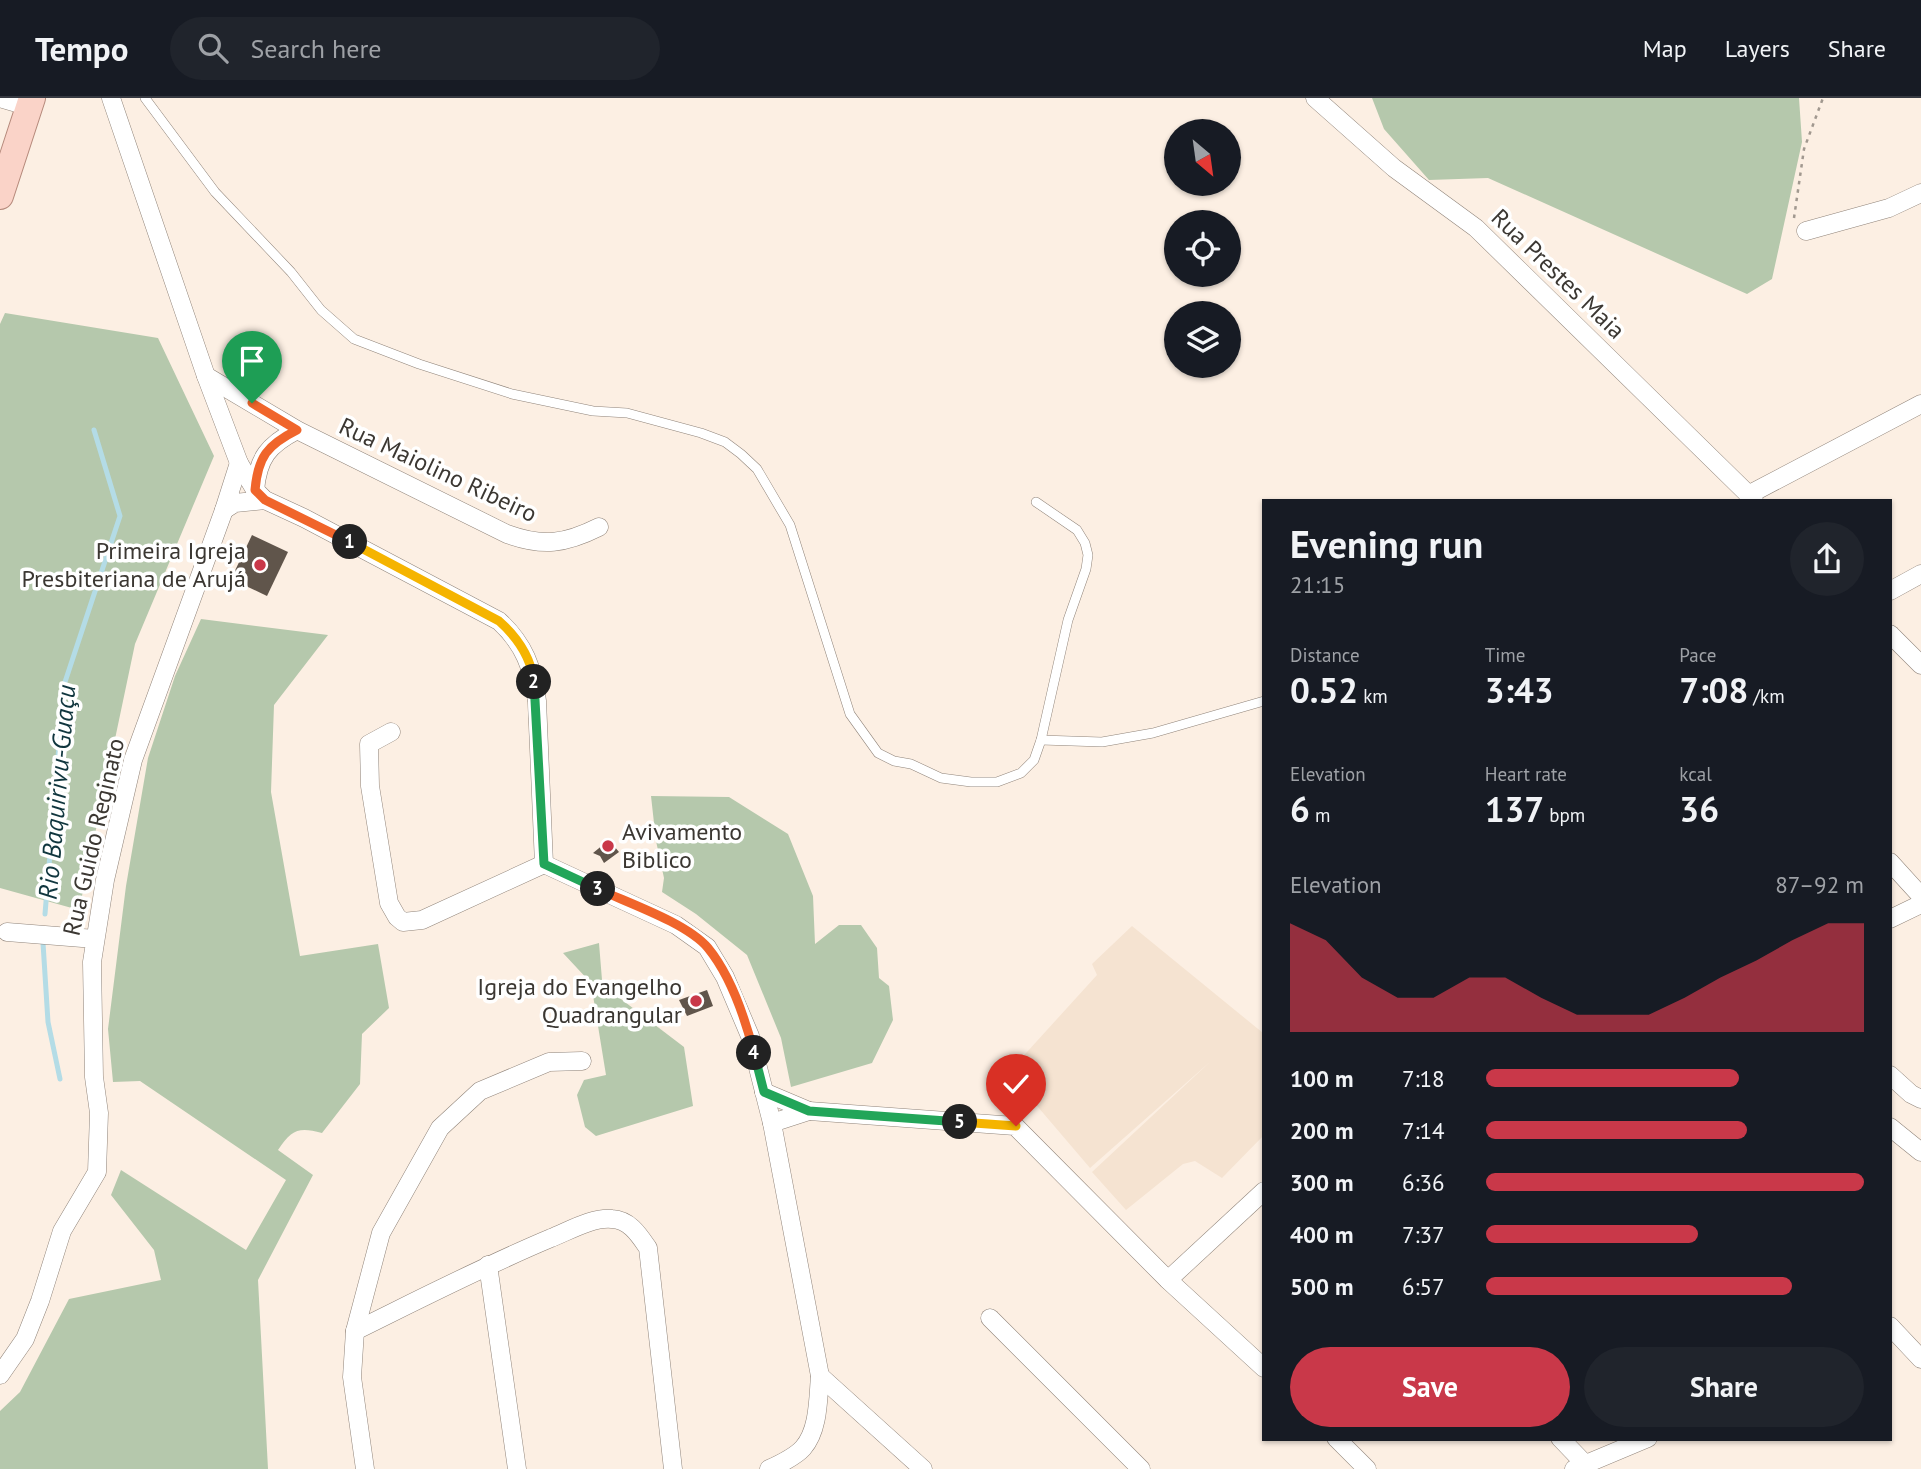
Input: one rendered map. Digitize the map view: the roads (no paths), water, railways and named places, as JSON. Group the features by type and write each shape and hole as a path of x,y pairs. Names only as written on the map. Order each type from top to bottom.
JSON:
{"main road":[{"path":"0,196 31,102"}],"street":[{"path":"0,98 31,102"},
{"path":"111,98 206,376 239,463 260,495 499,621 514,635 525,653 535,688 544,864"},
{"name":"Rua Prestes Maia","path":"1315,98 1394,168 1476,228 1751,498"},
{"path":"1806,231 1889,208 1921,193"},
{"name":"Rua Maiolino Ribeiro","path":"206,376 297,430 494,528 531,543 567,540 599,527"},
{"path":"1751,498 1921,404"},
{"path":"260,495 261,458 282,438 297,430"},
{"name":"Rua Guido Reginato","path":"0,1375 25,1339 62,1231 97,1172 99,1113 94,1077 92,961 104,880 133,760 239,463"},
{"path":"224,510 235,503 260,495"},
{"path":"1892,589 1921,574"},
{"path":"1892,636 1921,665"},
{"path":"391,732 369,744 370,786 389,903 403,922 422,920 544,864 676,925 707,947 726,977 750,1036 772,1123 820,1376 815,1420 810,1436 803,1448 769,1469"},
{"path":"1892,864 1921,896"},
{"path":"1892,918 1921,904"},
{"path":"8,932 95,939"},
{"path":"365,1469 352,1377 355,1331 381,1233 440,1128 480,1091 549,1062 582,1061"},
{"path":"1892,1076 1918,1094"},
{"path":"764,1092 809,1111 1016,1126 1168,1280 1262,1366"},
{"path":"772,1123 809,1111"},
{"path":"1892,1127 1921,1141"},
{"path":"1892,1128 1921,1152"},
{"path":"1168,1280 1262,1193"},
{"path":"355,1331 488,1265 589,1222 612,1219 628,1224 648,1248 673,1469"},
{"path":"488,1265 517,1469"},
{"path":"990,1318 1141,1469"},
{"path":"1892,1330 1921,1359"},
{"path":"820,1376 923,1469"},
{"path":"1339,1441 1367,1469"},
{"path":"1562,1441 1580,1467 1641,1441"}],"lane":[{"path":"145,98 215,192 291,272 321,310 354,339 419,364 512,394 593,411 627,413 701,433 726,442 741,454 757,469 790,525 850,714 878,753 894,761 911,764 941,778 998,782 1021,773 1034,760 1068,620 1086,569 1088,555 1085,542 1077,530 1036,502"},
{"path":"1041,740 1102,742 1153,733 1262,702"}],"waterway":[{"name":"Rio Baquirivu-Guaçu","path":"45,914 64,685 120,516 94,430"},
{"name":"Rio Baquirivu-Guaçu","path":"43,943 48,1022 60,1079"}],"place":[{"name":"Primeira Igreja Presbiteriana de Arujá","path":"260,565"},
{"name":"Avivamento Biblico","path":"608,846"},
{"name":"Igreja do Evangelho Quadrangular","path":"696,1001"}]}
